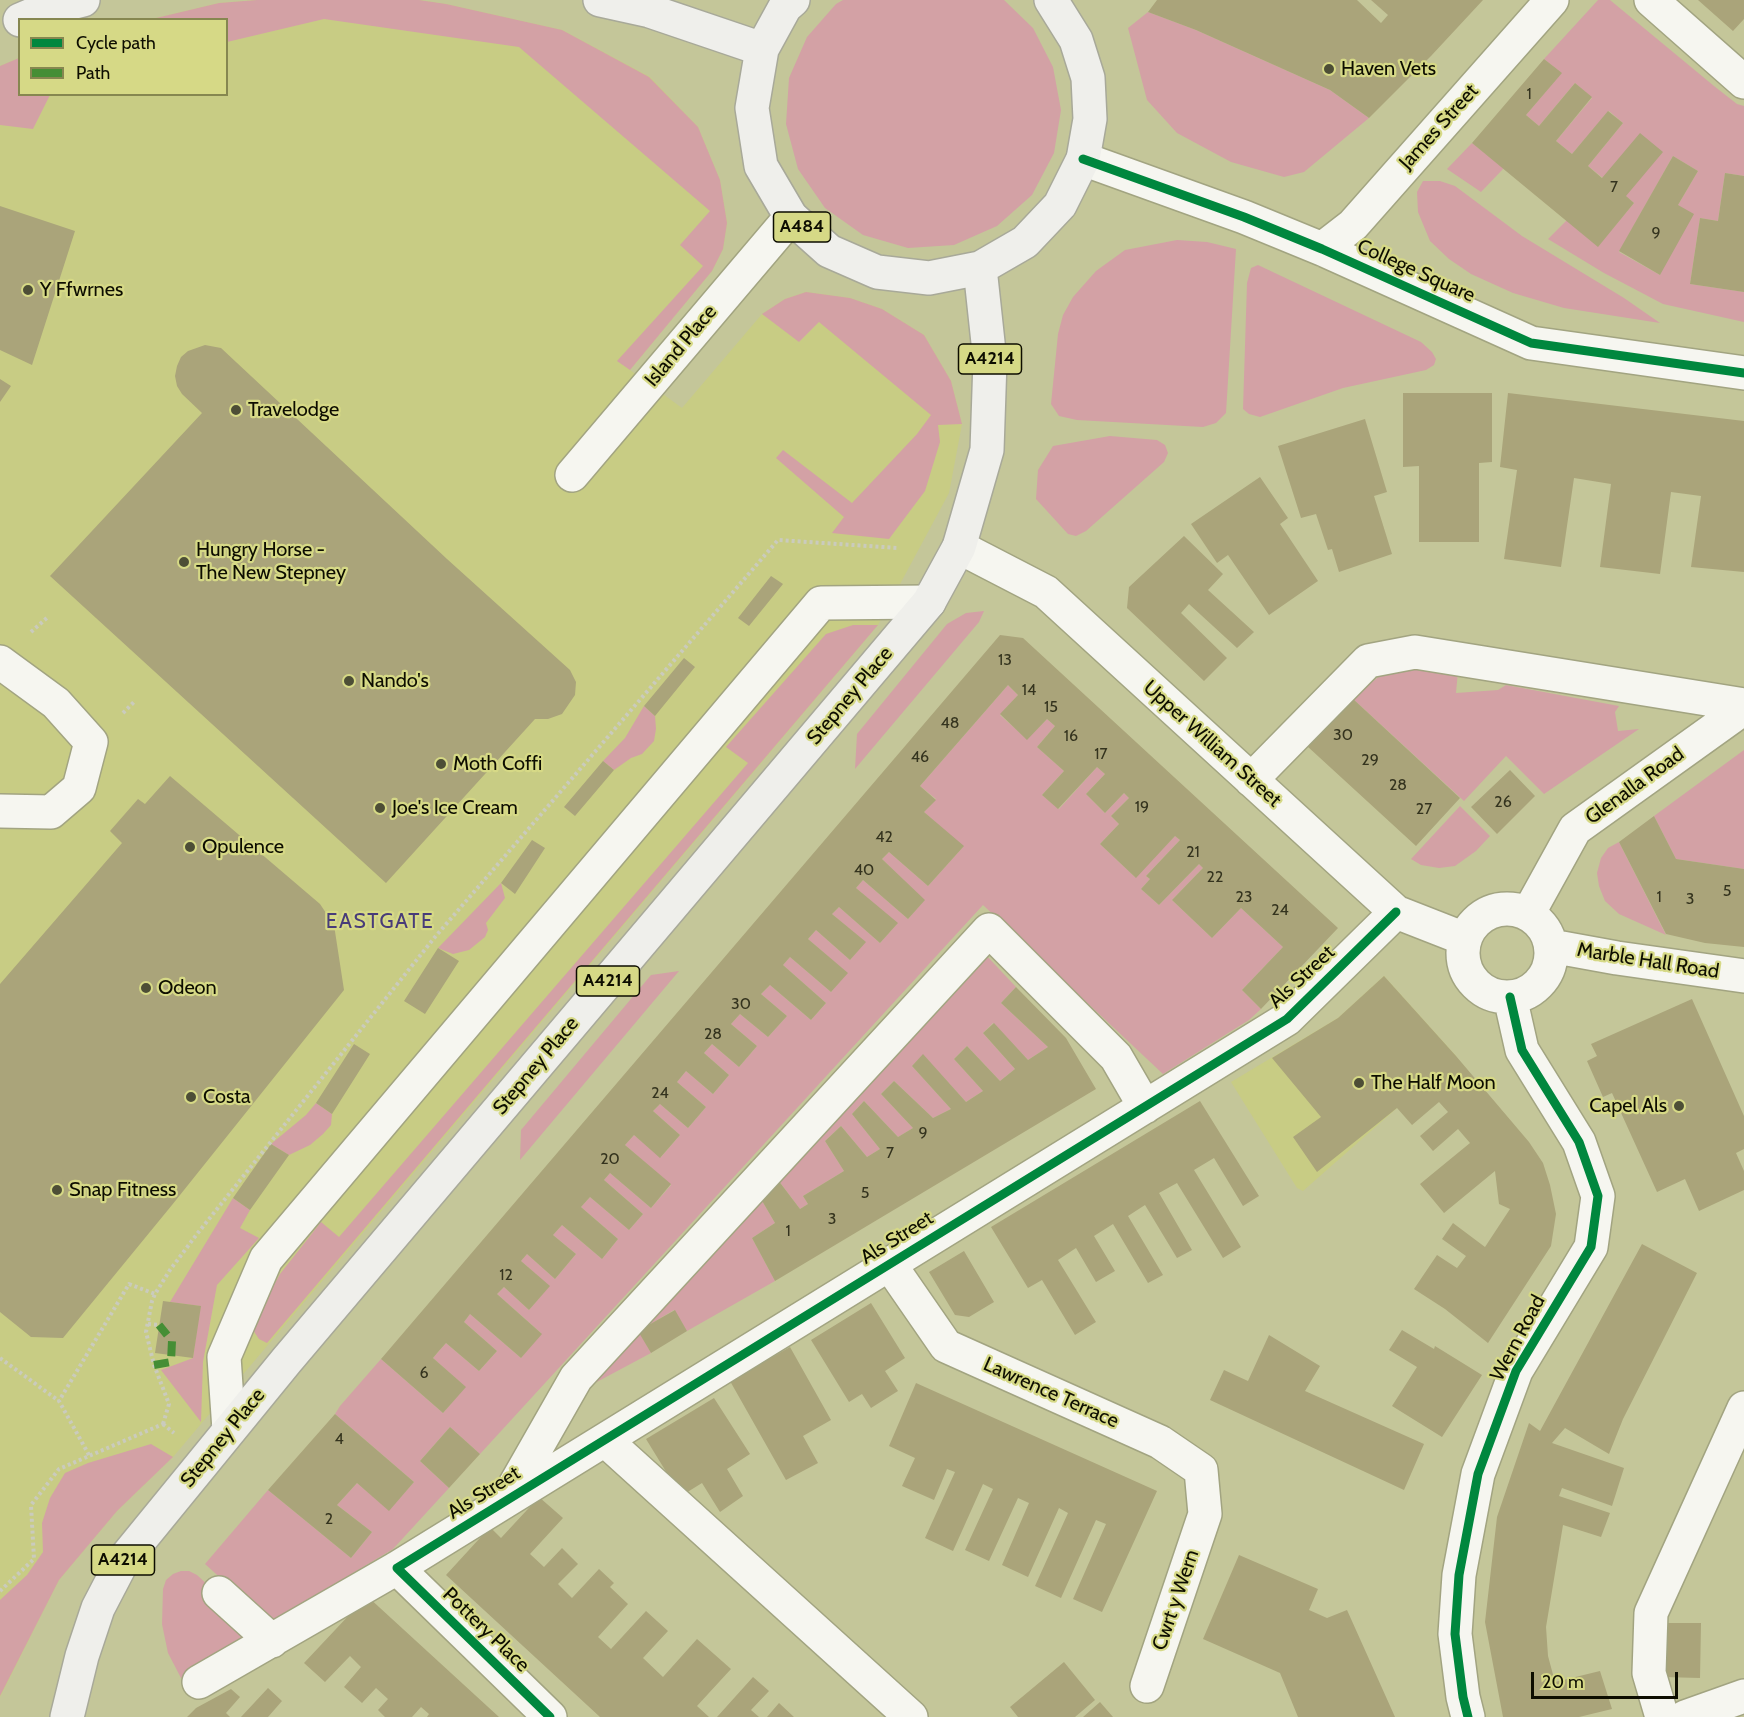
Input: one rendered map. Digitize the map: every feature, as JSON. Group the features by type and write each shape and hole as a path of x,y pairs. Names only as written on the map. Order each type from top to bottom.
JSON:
{"main road":[{"path":"25,18 43,10 83,0"},
{"path":"600,0 650,11 762,49"},
{"name":"A484","path":"793,0 785,8 762,49 752,108 761,166 790,217 829,251 877,272 929,278 980,268 1025,242 1060,205 1083,159 1090,119 1088,78 1076,40 1051,0"},
{"path":"0,28 18,21"},
{"name":"Stepney Place","path":"67,1717 82,1656 98,1608 122,1562 229,1430 929,602 959,547 987,450 990,361 980,268"}],"street":[{"name":"James Street","path":"1322,249 1353,225 1552,0"},
{"path":"1651,0 1744,82"},
{"name":"College Square","path":"1083,159 1244,217 1322,249 1531,343 1744,373"},
{"name":"Island Place","path":"572,475 790,217"},
{"name":"Upper William Street","path":"959,547 1046,592 1396,912 1465,939"},
{"path":"229,1430 224,1357 266,1259 821,603 929,602"},
{"path":"1251,780 1368,661 1415,652 1744,707"},
{"path":"0,662 56,703 91,742 79,788 51,812 0,811"},
{"name":"Glenalla Road","path":"1528,914 1575,829 1744,707"},
{"path":"1498,909 1513,909 1539,921 1547,932 1551,946 1551,961 1546,975 1537,986 1524,994 1510,997 1496,996 1483,990 1472,980 1464,961 1465,939 1472,926 1484,915 1498,909"},
{"name":"Als Street","path":"199,1682 397,1568 1287,1019 1396,912"},
{"path":"506,1501 576,1378 989,930 1116,1057 1145,1107"},
{"name":"Marble Hall Road","path":"1551,946 1617,958 1744,975"},
{"name":"Wern Road","path":"1468,1717 1463,1697 1455,1634 1459,1575 1478,1474 1516,1371 1591,1247 1598,1196 1579,1142 1522,1050 1510,997"},
{"name":"Lawrence Terrace","path":"890,1264 946,1346 1160,1442 1201,1470 1205,1514"},
{"path":"1662,1717 1649,1673 1651,1613 1744,1408"},
{"path":"605,1440 910,1717"},
{"name":"Cwrt y Wern","path":"1147,1686 1205,1514"},
{"name":"Pottery Place","path":"397,1568 550,1717"},
{"path":"219,1593 272,1641"},
{"path":"1685,1717 1744,1696"}],"path":[{"path":"0,1591 34,1559 31,1505 59,1469 163,1424 169,1404 154,1365 146,1332 155,1294 190,1243 435,937 778,540 898,548"},
{"path":"59,1401 129,1284 155,1294"},
{"path":"148,1324 159,1325"},
{"path":"0,1358 59,1401 89,1455"}],"shaded area":[{"path":"257,0 419,0 446,4 562,30 650,77 698,127 720,180 727,223 723,249 712,271 630,370 682,408 762,314 785,299 806,292 850,298 882,309 924,335 951,381 962,424 949,493 878,625 173,1457 117,1511 59,1580 0,1697 0,66 18,58 18,96 228,96 228,18 156,18 219,3"},
{"path":"257,0 419,0 446,4 562,30 649,77 698,127 720,180 727,223 723,249 712,271 630,370 617,361 703,266 680,245 710,211 519,47 324,19 228,42 228,18 156,18 219,3"},
{"path":"843,0 1004,0 1033,28 1053,67 1061,110 1054,153 1032,195 997,226 954,245 908,248 863,235 825,208 798,169 786,124 789,78 807,37 836,4"},
{"path":"1598,0 1610,0 1714,86 1737,104 1744,106 1744,176 1725,173 1718,221 1700,218 1690,284 1744,292 1744,322 1663,304 1604,273 1548,239 1567,220 1598,246 1634,203 1588,166 1623,123 1609,111 1572,154 1556,141 1592,98 1575,83 1539,126 1526,115 1561,73 1544,59","holes":["1673,156 1698,171 1678,205 1660,275 1619,252"]},
{"path":"1148,12 1196,30 1330,90 1369,118 1304,172 1284,177 1231,162 1177,133 1147,100 1128,28"},
{"path":"18,58 18,96 50,96 33,129 0,125 0,66"},
{"path":"1472,143 1504,168 1481,192 1447,169"},
{"path":"1423,181 1440,181 1455,186 1522,236 1624,298 1660,323 1564,308 1513,293 1471,274 1449,259 1430,241 1418,212 1417,192"},
{"path":"1177,240 1207,242 1236,249 1226,413 1216,423 1203,427 1077,420 1059,416 1051,404 1058,334 1063,315 1073,297 1096,271 1125,250"},
{"path":"1258,265 1421,342 1436,359 1434,365 1426,370 1343,388 1260,417 1249,414 1243,409 1247,283 1251,268"},
{"path":"806,292 850,298 882,309 924,335 951,381 962,424 938,425 940,442 925,491 889,539 832,533 844,517 776,458 783,450 852,503 917,434 931,415 819,322 799,342 762,314 785,299"},
{"path":"1110,436 1157,440 1165,445 1168,453 1164,462 1086,531 1076,536 1068,534 1036,499 1038,470 1053,446"},
{"path":"984,611 979,622 855,769 857,734 947,624 966,613"},
{"path":"853,625 878,625 267,1343 259,1339 253,1330 260,1310 280,1274 321,1222 339,1237 748,763 726,747 826,634"},
{"path":"1397,668 1458,671 1456,693 1498,690 1506,685 1619,706 1615,712 1618,731 1639,729 1544,794 1506,756 1464,801 1352,698 1381,675"},
{"path":"1008,685 1018,695 1000,715 1027,739 1047,719 1055,726 1037,747 1064,771 1042,795 1059,809 1097,767 1105,774 1086,794 1105,813 1124,793 1129,798 1111,816 1119,824 1100,844 1135,877 1175,836 1180,840 1146,876 1150,879 1141,889 1159,905 1199,864 1203,868 1172,900 1212,938 1241,908 1283,947 1242,990 1261,1009 1249,1020 1163,1074 983,905 480,1454 450,1427 420,1461 449,1488 393,1549 270,1623 205,1564 268,1490 351,1558 372,1532 337,1505 357,1483 389,1510 414,1482 335,1414 340,1406 381,1359 443,1413 465,1387 433,1358 438,1352 446,1343 479,1371 497,1351 464,1322 470,1314 521,1358 541,1333 497,1294 504,1287 529,1310 549,1286 521,1261 527,1254 555,1279 576,1254 553,1235 562,1225 602,1259 618,1239 581,1207 590,1197 629,1230 643,1214 604,1180 610,1173 651,1208 671,1185 625,1145 634,1135 661,1157 680,1135 653,1111 660,1104 688,1128 706,1107 677,1082 686,1071 713,1094 729,1075 704,1053 712,1044 739,1067 757,1046 731,1024 740,1014 768,1037 787,1016 761,994 770,985 811,1020 826,1003 783,965 790,957 831,992 847,973 808,939 816,930 850,960 865,942 832,914 839,907 880,943 897,924 856,888 863,880 908,919 924,900 882,859 889,852 928,886 963,847 924,812 936,799 920,786"},
{"path":"644,706 655,716 654,741 642,754 631,758 614,770 603,761 625,738"},
{"path":"1744,750 1744,869 1676,859 1654,816"},
{"path":"1460,806 1490,836 1476,851 1455,866 1439,868 1421,865 1411,859"},
{"path":"1619,842 1666,935 1619,914 1605,901 1597,873 1601,858 1608,848"},
{"path":"501,883 505,898 486,923 488,930 485,937 469,950 453,954 438,948"},
{"path":"985,954 1016,987 1001,1003 1048,1047 1028,1060 993,1023 983,1033 1015,1069 1000,1081 967,1046 954,1059 983,1091 966,1102 923,1055 912,1066 951,1109 933,1118 894,1081 881,1094 913,1128 898,1137 864,1101 852,1114 880,1149 867,1157 841,1126 825,1141 844,1171 803,1196 808,1204 800,1209 778,1180"},
{"path":"679,971 520,1160 521,1130 651,975"},
{"name":"The Half Moon","path":"1384,976 1456,1056 1303,1191 1297,1188 1231,1082 1338,1018"},
{"path":"316,1103 332,1114 331,1125 323,1134 310,1145 289,1155 271,1144 306,1115"},
{"path":"233,1198 250,1210 240,1228 259,1238 217,1285 203,1362 201,1422 161,1370 193,1358 200,1306 170,1302"},
{"path":"761,1199 775,1223 752,1238 775,1281 687,1331 674,1310 639,1331 651,1353 593,1384 591,1380"},
{"path":"151,1444 173,1457 117,1511 59,1580 0,1696 0,1600 27,1575 43,1552 42,1523 50,1498 65,1473 88,1463"},
{"path":"181,1571 189,1571 197,1575 260,1633 181,1678 168,1653 162,1624 163,1589 166,1580"}],"building":[{"path":"1157,0 1357,0 1381,23 1388,15 1371,0 1483,0 1369,118 1330,90 1196,30 1148,12"},
{"path":"1698,0 1744,0 1744,19 1733,31"},
{"path":"1544,59 1562,73 1526,115 1539,126 1575,83 1592,97 1556,141 1572,154 1608,111 1623,123 1588,166 1602,178 1640,133 1663,152 1626,196 1634,203 1598,247 1472,143"},
{"path":"1673,156 1698,171 1678,205 1694,214 1660,275 1619,251"},
{"path":"1725,173 1744,176 1744,292 1690,284 1700,218 1718,221"},
{"name":"Y Ffwrnes","path":"0,206 75,231 32,365 0,350"},
{"path":"205,345 221,348 447,559 570,670 576,682 575,695 562,714 548,719 535,719 386,883 50,576 202,413 182,394 175,376 181,357 188,351"},
{"path":"0,379 11,386 0,402"},
{"path":"1403,393 1492,393 1492,462 1479,463 1479,542 1419,542 1419,466 1403,467"},
{"path":"1508,393 1744,421 1744,572 1691,567 1701,496 1671,492 1660,574 1600,567 1611,484 1574,478 1561,567 1504,559 1517,470 1500,467"},
{"path":"1365,419 1387,492 1374,496 1392,554 1339,572 1332,549 1328,550 1316,514 1301,518 1278,446"},
{"path":"1260,477 1288,518 1280,524 1318,581 1269,615 1228,555 1217,563 1191,524"},
{"path":"1184,536 1223,574 1208,590 1254,632 1237,648 1189,604 1181,613 1227,658 1204,681 1127,608 1129,587"},
{"path":"771,576 783,584 749,626 738,618"},
{"path":"1000,635 1023,638 1338,928 1261,1009 1242,990 1283,947 1241,908 1212,938 1172,900 1203,868 1199,864 1159,905 1141,889 1150,879 1146,876 1180,840 1175,836 1136,878 1100,844 1119,824 1111,816 1129,798 1124,793 1105,813 1086,794 1105,774 1097,767 1058,809 1042,795 1064,771 1037,747 1055,726 1047,719 1027,740 1000,714 1018,695 1008,685 920,786 936,800 924,812 964,846 928,886 889,852 882,859 925,900 908,919 863,880 856,888 898,923 880,943 839,907 832,914 866,942 850,960 816,930 808,939 848,973 831,992 790,957 783,965 826,1003 811,1020 770,985 761,994 787,1016 768,1037 740,1014 731,1024 757,1046 739,1067 712,1044 704,1053 729,1075 713,1094 686,1071 677,1082 706,1107 688,1128 660,1104 653,1111 680,1135 660,1158 634,1135 625,1145 671,1184 651,1208 610,1173 604,1180 643,1214 629,1230 590,1197 581,1207 618,1239 602,1259 562,1225 553,1235 576,1254 555,1279 527,1254 521,1261 550,1286 529,1310 504,1287 497,1294 542,1334 521,1358 470,1314 464,1322 497,1351 479,1371 446,1343 438,1352 433,1358 466,1387 443,1413 381,1359"},
{"path":"684,658 695,667 655,716 644,706"},
{"path":"1352,698 1460,798 1416,846 1307,746"},
{"path":"603,761 614,770 575,816 564,807"},
{"path":"1510,770 1535,796 1497,834 1471,807"},
{"path":"170,776 320,904 334,925 344,990 63,1338 31,1337 0,1312 0,984 122,843 110,831 138,799 145,804"},
{"path":"1654,816 1676,859 1744,869 1744,947 1705,943 1666,934 1619,842"},
{"path":"532,840 545,848 515,894 501,883"},
{"path":"438,948 459,961 425,1014 404,1001"},
{"path":"1384,976 1529,1142 1543,1163 1550,1185 1556,1214 1551,1246 1488,1343 1445,1309 1414,1289 1437,1255 1457,1268 1466,1256 1442,1239 1453,1223 1485,1247 1510,1209 1499,1204 1495,1171 1444,1213 1420,1184 1470,1143 1458,1129 1433,1151 1420,1136 1448,1112 1439,1102 1412,1125 1397,1108 1317,1172 1293,1137 1321,1117 1272,1058 1338,1018"},
{"path":"1016,987 1066,1038 1096,1089 775,1281 752,1238 775,1223 761,1199 778,1180 800,1209 808,1204 803,1196 844,1171 825,1141 841,1126 867,1157 880,1149 852,1114 864,1101 898,1137 913,1128 881,1094 894,1081 933,1118 951,1109 912,1066 923,1054 966,1102 983,1091 954,1059 967,1046 1000,1081 1015,1069 983,1033 994,1023 1028,1060 1048,1047 1001,1003"},
{"name":"Capel Als","path":"1692,999 1744,1116 1744,1149 1736,1153 1744,1171 1744,1190 1699,1211 1685,1179 1657,1192 1612,1093 1603,1097 1587,1061 1597,1056 1591,1044"},
{"path":"354,1044 370,1054 332,1114 316,1103"},
{"path":"1200,1101 1259,1196 1243,1206 1214,1158 1194,1170 1241,1247 1223,1258 1177,1183 1159,1193 1192,1250 1177,1258 1145,1205 1128,1216 1163,1275 1148,1283 1113,1224 1094,1236 1115,1271 1096,1282 1076,1248 1058,1260 1096,1322 1075,1335 1042,1280 1028,1288 991,1227"},
{"path":"271,1144 289,1155 250,1210 233,1198"},
{"path":"1642,1244 1697,1273 1623,1419 1609,1454 1565,1428 1552,1443 1624,1468 1612,1506 1562,1488 1559,1496 1610,1513 1601,1537 1563,1525 1546,1627 1548,1656 1555,1682 1600,1671 1612,1709 1579,1717 1503,1717 1485,1622 1497,1517 1529,1423 1540,1431"},
{"path":"964,1251 994,1302 969,1317 955,1315 929,1272"},
{"path":"163,1301 201,1306 193,1358 155,1353"},
{"path":"871,1303 905,1358 885,1371 898,1391 871,1408 862,1394 849,1402 811,1340"},
{"path":"675,1310 687,1331 651,1353 638,1331"},
{"path":"1402,1330 1434,1349 1435,1346 1482,1375 1442,1437 1392,1406 1417,1367 1389,1350"},
{"path":"1269,1335 1320,1366 1305,1391 1424,1444 1404,1490 1210,1400 1224,1370 1248,1381"},
{"path":"790,1347 831,1420 803,1436 818,1463 786,1480 730,1381"},
{"path":"916,1383 1157,1491 1102,1612 1073,1599 1106,1524 1096,1520 1061,1598 1035,1586 1068,1513 1059,1508 1028,1577 1002,1565 1029,1503 1018,1498 989,1561 965,1550 993,1489 983,1484 953,1551 925,1538 955,1472 947,1469 934,1500 902,1486 915,1458 889,1446"},
{"path":"714,1398 750,1454 727,1469 743,1496 720,1512 702,1483 681,1496 646,1439"},
{"path":"335,1414 414,1482 389,1511 357,1483 337,1505 372,1532 351,1558 268,1490"},
{"path":"450,1427 480,1454 449,1488 420,1461"},
{"path":"539,1497 563,1518 530,1554 544,1567 562,1548 578,1564 558,1584 572,1598 599,1569 614,1583 610,1587 628,1604 598,1637 611,1649 646,1611 668,1631 643,1658 663,1677 697,1639 731,1669 697,1706 709,1717 600,1717 446,1575 490,1527 501,1538"},
{"path":"1239,1555 1318,1589 1309,1610 1327,1618 1347,1610 1395,1717 1298,1717 1280,1673 1203,1639"},
{"path":"367,1596 499,1717 427,1717 429,1714 421,1707 412,1717 385,1717 378,1710 388,1699 376,1688 362,1703 344,1687 361,1667 350,1656 325,1682 304,1663"},
{"path":"1664,1623 1701,1623 1700,1678 1663,1677"},
{"path":"1064,1662 1095,1700 1075,1717 1018,1717 1010,1707"},
{"path":"753,1677 769,1691 751,1710 759,1717 717,1717"},
{"path":"268,1688 282,1701 268,1717 241,1717"},
{"path":"231,1689 240,1697 226,1713 230,1717 187,1717 196,1708"},
{"path":"1100,1702 1113,1717 1083,1717"},
{"path":"779,1703 794,1717 767,1717"}],"marked path":[{"path":"154,1365 171,1362 172,1341 159,1325"}],"cycle path":[{"path":"1083,159 1244,217 1322,249 1531,343 1744,373"},
{"path":"550,1717 397,1568 1287,1019 1396,912"},
{"path":"1468,1717 1463,1697 1455,1634 1459,1575 1478,1474 1516,1371 1591,1247 1598,1196 1579,1142 1522,1050 1510,997"}],"place":[{"name":"Haven Vets","path":"1329,69"},
{"name":"Y Ffwrnes","path":"28,290"},
{"name":"Travelodge","path":"236,410"},
{"name":"Hungry Horse - The New Stepney","path":"184,562"},
{"name":"Nando's","path":"349,681"},
{"name":"Moth Coffi","path":"441,764"},
{"name":"Joe's Ice Cream","path":"380,808"},
{"name":"Opulence","path":"190,847"},
{"name":"Odeon","path":"146,988"},
{"name":"The Half Moon","path":"1359,1083"},
{"name":"Costa","path":"191,1097"},
{"name":"Capel Als","path":"1679,1106"},
{"name":"Snap Fitness","path":"57,1190"}],"district":[{"name":"EASTGATE","path":"380,922"}]}
